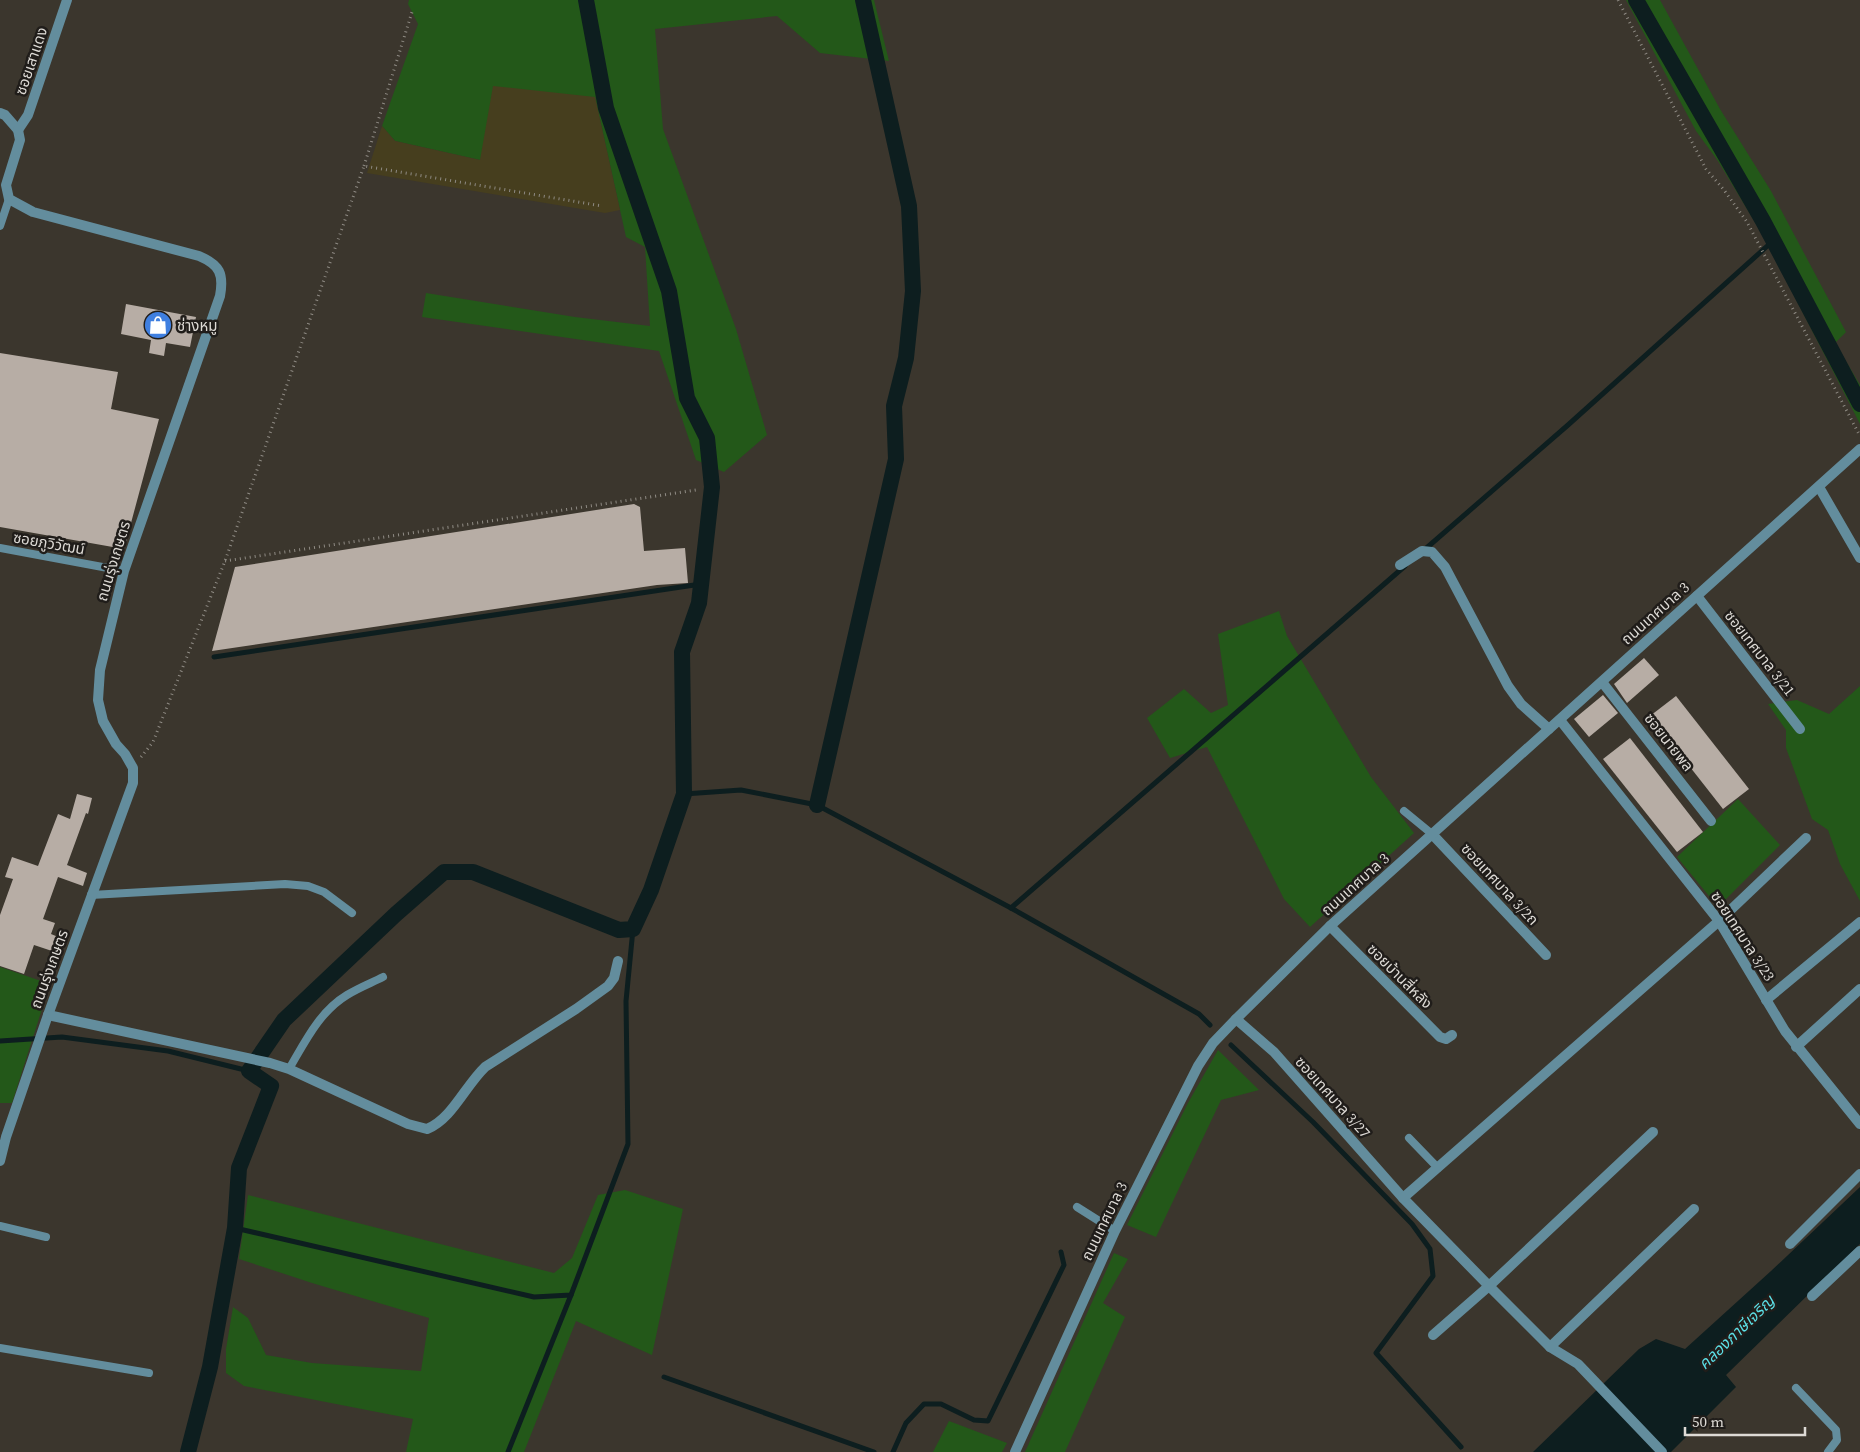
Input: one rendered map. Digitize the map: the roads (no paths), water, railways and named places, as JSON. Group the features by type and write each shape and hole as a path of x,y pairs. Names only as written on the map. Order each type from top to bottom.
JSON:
{"street":[{"name":"ซอยเสาแดง","path":"18,130 28,115 67,0"},
{"path":"0,113 5,115 18,130 20,140 6,185 5,199"},
{"name":"ถนนรุ่งเกษตร","path":"0,1161 6,1137 42,1032 133,783 133,768 103,721 98,700 100,670 124,570 220,296 222,281 218,268 211,261 199,256 33,212 5,199"},
{"name":"ถนนเทศบาล 3","path":"1014,1452 1115,1231 1198,1066 1213,1043 1330,926 1860,449"},
{"path":"1818,487 1860,558"},
{"path":"1400,565 1422,551 1432,552 1445,567 1516,698 1549,729"},
{"name":"ซอยเทศบาล 3/21","path":"1697,596 1800,729"},
{"name":"ซอยนายพล","path":"1602,682 1712,821"},
{"name":"ซอยเทศบาล 3/23","path":"1560,720 1719,921 1796,1047 1860,1124"},
{"name":"ซอยเทศบาล 3/2ถ","path":"1432,834 1546,955"},
{"path":"1403,1198 1719,921 1806,838"},
{"path":"1766,1000 1860,922"},
{"name":"ซอยบ้านสี่หลัง","path":"1330,926 1440,1037 1446,1039 1452,1036"},
{"path":"48,1015 270,1063 289,1069 408,1124 428,1130 442,1121 470,1083 485,1067 576,1009 608,986 614,978 618,961"},
{"path":"1796,1047 1860,989"},
{"name":"ซอยเทศบาล 3/27","path":"1236,1019 1274,1052 1403,1198 1489,1286 1550,1347 1578,1364 1598,1383 1662,1452"},
{"path":"1433,1336 1489,1286 1652,1132"},
{"path":"1790,1244 1860,1174"},
{"path":"1550,1347 1694,1209"},
{"path":"1812,1296 1860,1251"}],"lane":[{"path":"0,226 5,199"},
{"name":"ซอยภูวิวัฒน์","path":"0,548 124,570"},
{"path":"1404,811 1432,834"},
{"path":"91,895 285,884 308,886 324,892 352,913"},
{"path":"289,1069 318,1021 330,1008 347,995 383,977"},
{"path":"1409,1138 1438,1168"},
{"path":"1077,1207 1115,1231"},
{"path":"0,1226 46,1237"},
{"path":"0,1348 148,1373"},
{"path":"1796,1388 1836,1430 1837,1440 1828,1452"}],"water":[{"name":"คลองภาษีเจริญ","path":"1860,1187 1860,1244 1726,1375 1736,1387 1671,1452 1533,1452 1639,1349 1656,1339 1685,1349"}],"waterway":[{"path":"188,1452 210,1367 235,1228 239,1168 271,1086 249,1071 284,1020 396,914 444,872 473,872 619,930 633,929 651,890 684,794 682,652 699,603 712,487 707,438 687,398 669,291 606,108 586,0"},
{"path":"817,805 896,459 894,406 906,358 913,291 909,206 863,0"},
{"path":"1636,0 1763,221 1860,404"},
{"path":"1423,551 1568,425 1774,240"},
{"path":"1011,908 1405,566"},
{"path":"214,657 701,584"},
{"path":"684,794 741,790 817,805 1011,908 1199,1014 1210,1025"},
{"path":"235,1228 534,1297 571,1295 628,1144 626,1001 633,929"},
{"path":"0,1041 62,1037 168,1051 249,1071"},
{"path":"1231,1045 1313,1122 1412,1224 1430,1249 1433,1276 1376,1353 1461,1447"},
{"path":"893,1452 906,1423 924,1404 941,1404 974,1420 988,1421 1064,1265 1061,1252"},
{"path":"508,1452 571,1295"},
{"path":"664,1377 874,1452"}],"place":[{"name":"ช่างหมู","path":"158,325"}]}
